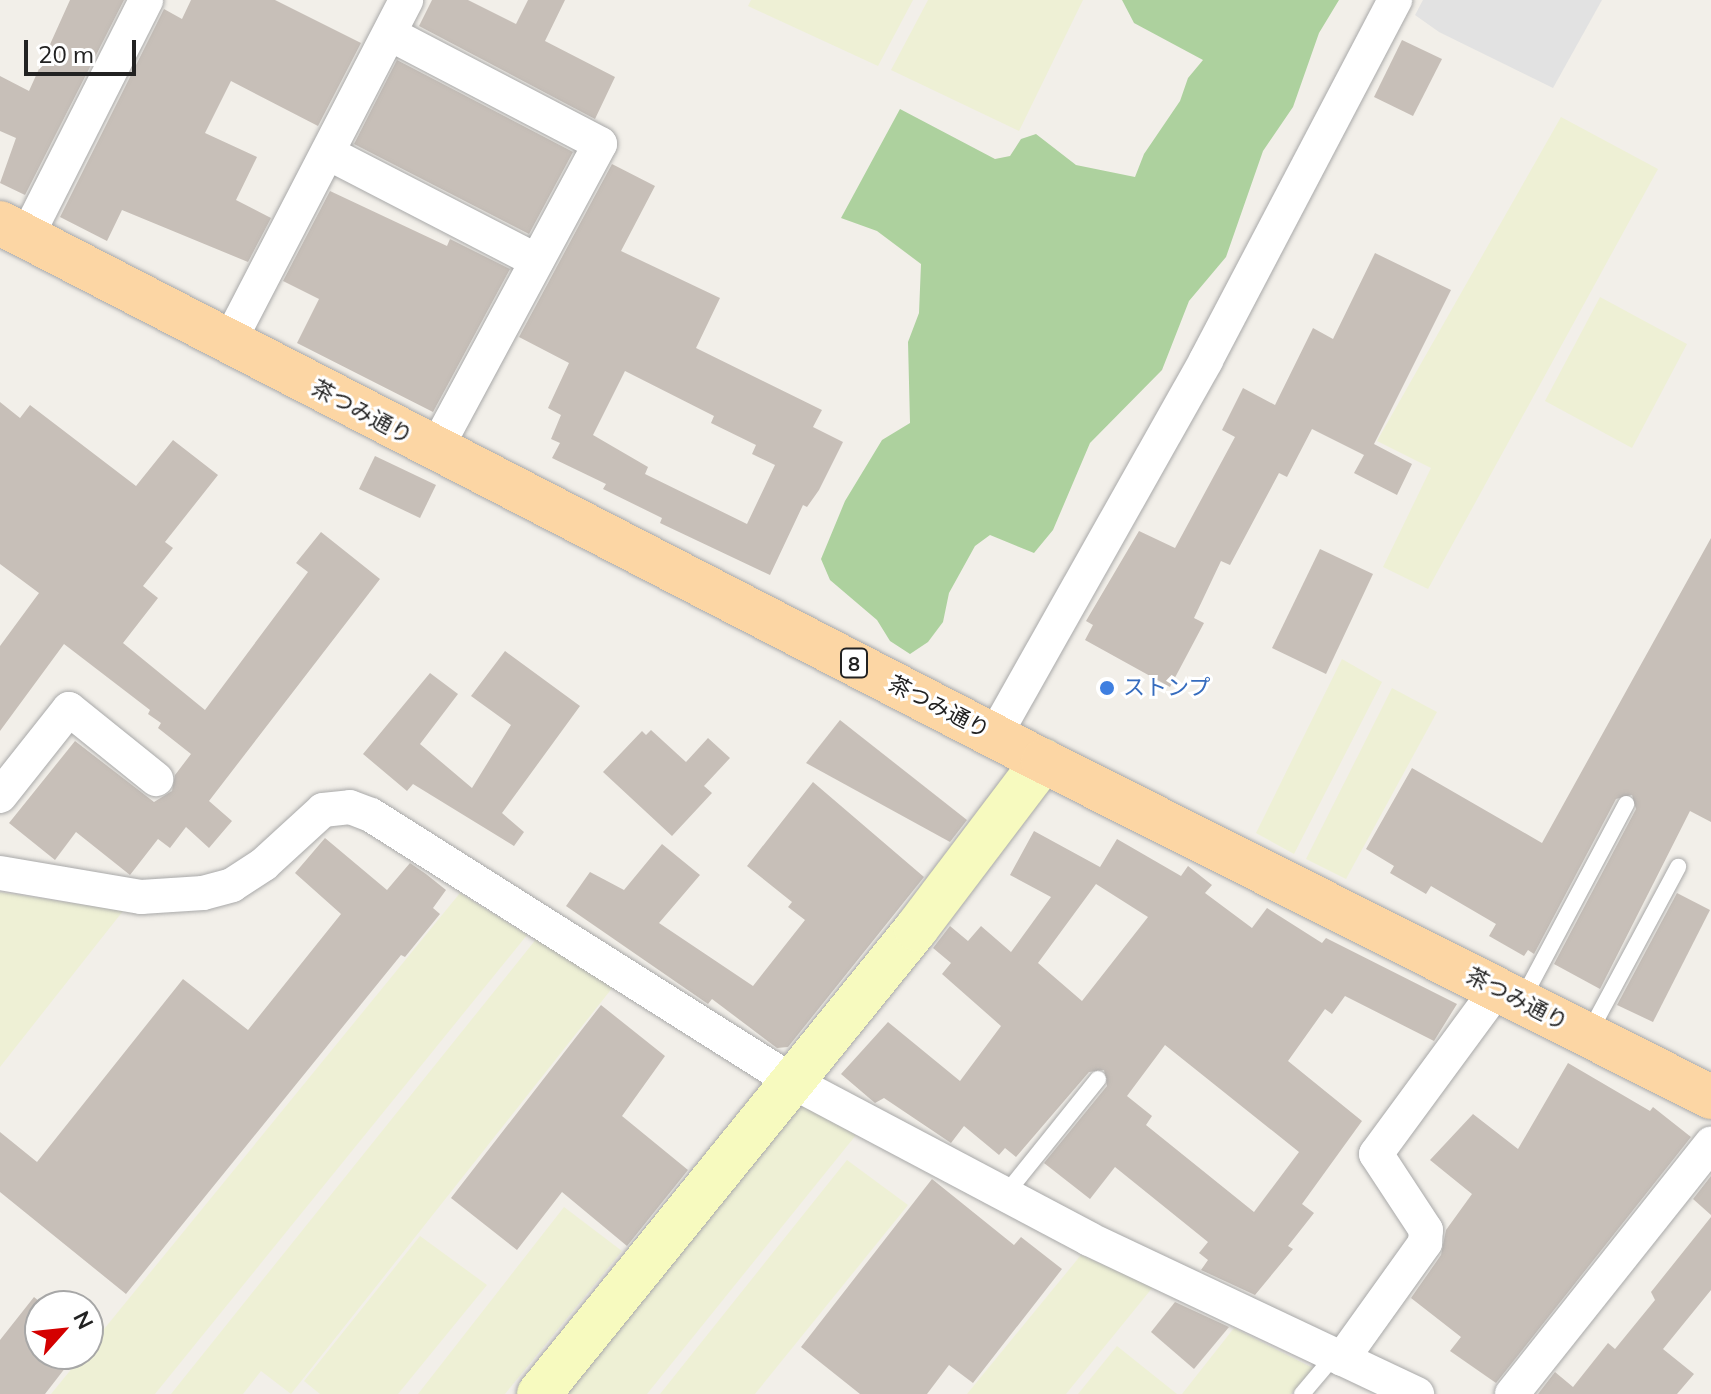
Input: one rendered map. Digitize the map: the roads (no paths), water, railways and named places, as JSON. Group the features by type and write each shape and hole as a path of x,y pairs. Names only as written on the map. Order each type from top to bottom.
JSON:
{"main road":[{"name":"茶つみ通り","path":"13,229 435,450 1043,761 1711,1097"}],"street":[{"path":"13,229 146,0"},
{"path":"229,342 406,0"},
{"path":"995,735 1206,360 1395,0"},
{"path":"390,34 600,144 435,450"},
{"path":"328,153 537,261"},
{"path":"0,796 69,709 156,779"},
{"path":"539,1394 916,929 1043,761"},
{"path":"0,873 141,897 203,893 232,885 264,864 309,818 350,807 383,822 791,1081 1004,1196 1417,1394"},
{"path":"1338,1357 1425,1243 1426,1230 1376,1154 1509,995"},
{"path":"1512,1394 1711,1144"}],"lane":[{"path":"1509,995 1626,804"},
{"path":"1588,1035 1678,867"},
{"path":"1004,1196 1098,1079"},
{"path":"1302,1394 1338,1357"}],"place":[{"name":"ストンプ","path":"1107,688"}]}
